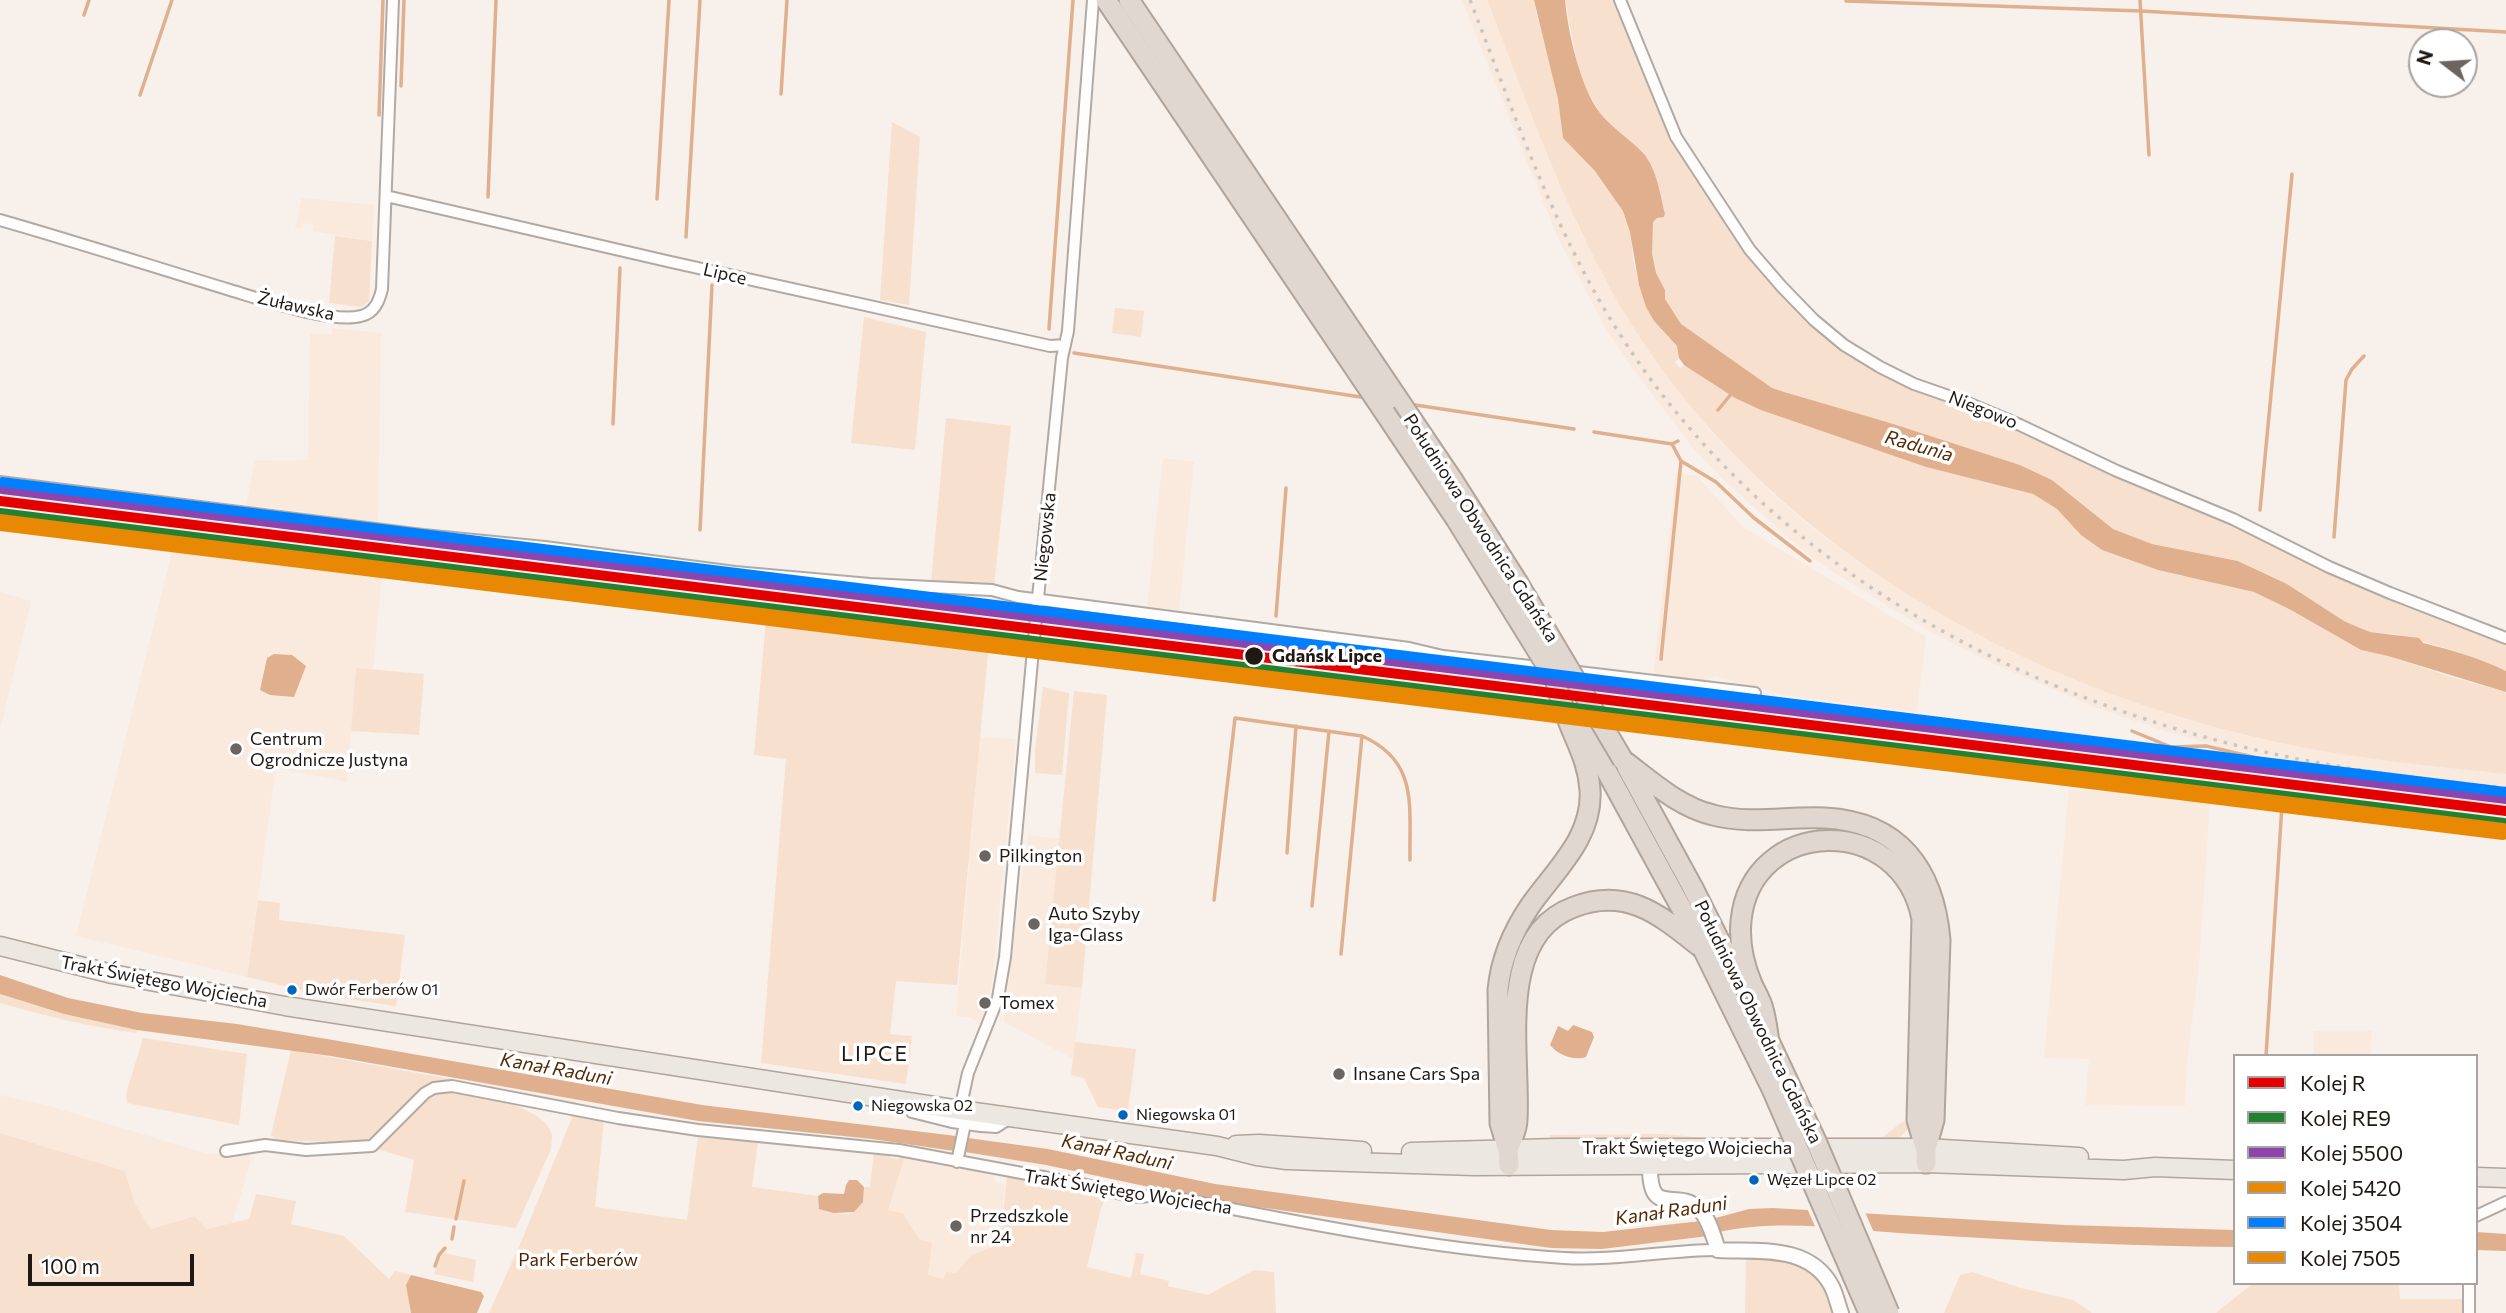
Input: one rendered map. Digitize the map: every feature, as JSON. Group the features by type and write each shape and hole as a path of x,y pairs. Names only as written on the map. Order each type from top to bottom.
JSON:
{"highway":[{"name":"Południowa Obwodnica Gdańska","path":"1106,0 1456,519 1555,679 1637,823 1703,949 1772,1089 1869,1313"},
{"name":"Południowa Obwodnica Gdańska","path":"1129,0 1452,479 1559,650 1623,760 1693,888 1769,1041 1821,1152 1889,1313"},
{"path":"1508,1091 1498,990 1506,954 1514,933 1530,906 1576,844 1583,831 1590,803 1585,761 1577,737 1564,712 1555,679"},
{"path":"1623,760 1684,804 1704,813 1743,820 1849,820 1873,827 1900,845 1916,861 1929,886 1937,911 1940,940 1917,1119 1926,1156"},
{"path":"1769,1041 1763,1007 1753,986 1742,949 1740,935 1743,906 1755,881 1773,861 1806,844 1835,840 1858,844 1879,853 1899,870 1914,894 1922,919 1928,1041"},
{"path":"1508,1158 1500,1123 1508,1091 1522,965 1537,934 1553,919 1583,903 1628,902 1656,914 1703,949"}],"main road":[{"name":"Trakt Świętego Wojciecha","path":"0,946 112,974 285,1006 910,1101 963,1123 1012,1117 1217,1146 1287,1160 1926,1156 2124,1170 2155,1167 2233,1170"},
{"name":"Trakt Świętego Wojciecha","path":"1508,1158 1650,1165 1926,1156"},
{"path":"2478,1177 2506,1178"}],"street":[{"name":"Żuławska","path":"0,220 291,308 358,317 373,310 380,298 393,0"},
{"name":"Niegowska","path":"963,1123 968,1073 991,1019 1003,976 1074,254 1093,0"},
{"name":"Niegowo","path":"1620,0 1676,137 1739,235 1798,304 1844,345 1914,384 1964,401 2020,425 2117,471 2232,519 2389,593 2506,638"},
{"name":"Lipce","path":"386,195 1050,346 1065,345"},
{"path":"0,482 424,535 573,550 734,572 870,584 992,590 1018,597 1409,648 1443,656 1755,693"},
{"name":"Trakt Świętego Wojciecha","path":"226,1151 265,1145 306,1150 372,1146 425,1093 443,1086 465,1087 563,1109 698,1130 958,1158 1125,1195 1160,1195 1310,1223 1468,1248 1567,1258 1685,1250 1716,1245 1704,1216 1696,1207 1658,1197 1653,1192 1650,1165"},
{"path":"958,1158 963,1123"},
{"path":"2478,1215 2506,1202"},
{"path":"1716,1245 1781,1252 1808,1261 1818,1268 1831,1286 1841,1313"},
{"path":"2469,1285 2469,1313"}],"shaded area":[{"path":"1462,0 1487,0 1582,235 1608,284 1655,359 1709,429 1771,493 1815,530 1860,563 1953,620 2069,678 2174,716 2248,736 2354,756 2506,774 2506,815 2422,806 2424,784 2313,767 2238,751 2167,732 2097,708 1996,665 1927,630 1830,570 1794,543 1726,482 1693,448 1606,329 1557,236"},
{"path":"302,198 374,205 372,241 312,231 314,225 304,223 302,229 295,228"},
{"path":"332,328 381,333 378,522 306,515 306,512 246,505 255,461 308,460 310,334 332,334"},
{"path":"1163,458 1194,462 1179,610 1147,607"},
{"path":"1676,473 1697,476 1743,527 1926,637 1917,712 1782,695 1750,685 1732,684 1731,681 1716,676 1705,681 1653,676"},
{"name":"Centrum Ogrodnicze Justyna","path":"174,544 229,559 267,559 269,548 383,565 373,670 356,669 347,782 276,768 247,977 76,936"},
{"path":"0,592 31,601 0,730"},
{"path":"980,737 1016,739 993,975 987,1012 982,1024 969,1017 956,1016"},
{"path":"2069,789 2105,792 2110,789 2210,799 2199,966 2187,1063 2185,1106 2085,1105 2089,1059 2044,1058"},
{"path":"1028,835 1060,839 1045,984 1082,988 1073,1059 1004,1022"},
{"path":"2314,1031 2372,1031 2370,1054 2314,1054"},
{"path":"0,1095 46,1105 208,1154 251,1152 248,1159 251,1161 232,1223 205,1229 195,1216 151,1229 135,1204 125,1171 0,1133"},
{"name":"Przedszkole nr 24","path":"905,1156 935,1165 991,1172 996,1182 1005,1183 1000,1244 971,1255 956,1273 943,1279 927,1275 919,1239 902,1213 887,1210"}],"green space":[{"path":"1487,0 1534,0 1538,19 1627,184 1633,259 1639,285 1654,321 1677,346 1680,357 1675,362 1680,368 1685,365 1735,398 1926,467 2033,494 2057,509 2081,535 2102,550 2158,570 2182,576 2197,574 2254,592 2361,650 2506,692 2506,774 2310,749 2246,735 2155,709 2066,676 1980,635 1897,587 1820,532 1749,469 1685,399 1630,322 1569,204"},
{"path":"1565,0 1617,0 1674,139 1727,221 1835,342 1965,404 2506,641 2506,671 2452,650 2395,634 2370,632 2360,628 2344,621 2287,584 2239,561 2152,544 2113,529 2052,480 2020,465 1828,405 1797,402 1735,378 1681,324 1657,293 1632,144 1601,115 1589,94 1582,90"},
{"path":"892,122 920,137 909,305 880,300"},
{"path":"335,236 372,241 369,302 361,307 329,303"},
{"path":"1115,308 1144,311 1141,337 1112,333"},
{"path":"864,317 926,332 915,450 851,443"},
{"path":"946,418 1011,426 994,586 931,582"},
{"path":"798,618 989,642 957,985 896,981 890,1034 912,1036 906,1084 761,1063 786,759 754,755 766,620"},
{"path":"356,668 424,674 419,735 351,731"},
{"path":"1043,687 1069,693 1062,775 1035,773 1035,750"},
{"path":"1074,691 1107,695 1082,988 1045,984"},
{"path":"258,900 280,903 279,920 405,935 396,1006 322,995 247,977"},
{"path":"0,994 64,1014 137,1030 137,1033 68,1021 0,1003"},
{"path":"143,1038 247,1054 239,1125 127,1103 126,1094"},
{"path":"1075,1042 1136,1049 1128,1111 1098,1107 1084,1078 1071,1075"},
{"path":"291,1050 577,1102 576,1105 446,1082 432,1083 419,1091 377,1138 361,1143 277,1140 271,1135"},
{"path":"444,1090 486,1097 520,1107 534,1114 551,1132 551,1149 516,1228 405,1212 414,1160 377,1149 426,1098"},
{"name":"Park Ferberów","path":"573,1115 604,1120 595,1207 687,1220 698,1137 758,1142 752,1187 818,1196 818,1204 834,1213 850,1214 863,1202 864,1187 870,1187 874,1152 888,1153 891,1158 898,1159 902,1155 905,1156 888,1210 903,1213 919,1239 932,1243 928,1275 943,1279 946,1272 956,1273 971,1255 1000,1244 1007,1176 1107,1196 1101,1208 1087,1267 1131,1278 1136,1253 1144,1254 1140,1274 1169,1281 1168,1286 1208,1295 1254,1270 1274,1272 1276,1313 489,1313"},
{"path":"1902,1122 1910,1122 1907,1130 1897,1140 1550,1140 1550,1135 1883,1137"},
{"path":"0,1133 125,1171 135,1204 151,1229 195,1216 206,1229 249,1219 256,1194 296,1201 291,1224 344,1236 389,1279 395,1271 411,1275 407,1285 411,1313 0,1313"},
{"path":"445,1253 476,1260 473,1282 434,1274 440,1257"},
{"path":"1750,1256 1794,1263 1813,1274 1835,1313 1745,1313 1746,1262"},
{"path":"1972,1272 2021,1288 2073,1300 2092,1313 1944,1313 1960,1275"},
{"path":"2251,1285 2399,1285 2400,1299 2462,1299 2463,1313 2216,1313"}],"water":[{"name":"Radunia","path":"1534,0 1565,0 1576,59 1593,102 1600,113 1643,153 1652,166 1665,214 1653,222 1652,254 1656,273 1665,290 1665,299 1681,324 1772,388 2020,465 2052,480 2113,529 2152,544 2238,561 2287,584 2344,621 2360,628 2370,632 2419,638 2423,643 2486,662 2506,671 2506,692 2361,650 2254,592 2158,570 2102,550 2081,535 2057,509 2033,494 1926,467 1761,410 1735,398 1684,365 1679,358 1677,346 1654,321 1646,307 1623,211 1595,171 1563,138 1558,99"},
{"path":"274,654 292,655 306,666 294,697 270,695 260,690 267,658"},
{"path":"0,975 68,998 142,1013 237,1024 702,1105 956,1136 954,1151 872,1139 698,1121 331,1056 137,1030 64,1014 0,994"},
{"path":"1573,1025 1592,1032 1594,1037 1586,1057 1566,1056 1550,1045 1558,1026 1568,1031"},
{"path":"968,1138 1048,1149 1215,1184 1551,1230 1603,1232 1701,1221 1708,1236 1602,1249 1551,1248 1215,1201 1046,1165 965,1152"},
{"path":"849,1180 857,1180 864,1187 863,1202 854,1212 834,1213 819,1209 818,1196 823,1193 844,1194"},
{"path":"1773,1208 2065,1225 2233,1230 2233,1247 2035,1241 1791,1225 1718,1232 1712,1219 1749,1209"},
{"path":"2478,1232 2506,1234 2506,1251 2478,1250"},
{"path":"411,1275 481,1292 484,1296 477,1313 411,1313 406,1285"}],"pier":[{"path":"1806,1206 1864,1210 1875,1235 1817,1231"}],"waterway":[{"path":"84,15 89,0"},
{"path":"140,95 172,0"},
{"path":"379,115 383,0"},
{"path":"401,86 404,0"},
{"path":"488,197 496,0"},
{"path":"657,199 669,0"},
{"path":"686,237 700,0"},
{"path":"781,94 787,0"},
{"path":"1049,329 1073,0"},
{"path":"2140,0 2149,155"},
{"path":"1846,1 2141,11 2506,32"},
{"path":"2260,510 2292,174"},
{"path":"613,424 620,268"},
{"path":"700,530 712,285"},
{"path":"1074,353 1367,398"},
{"path":"2334,537 2346,380 2364,356"},
{"path":"1718,410 1732,393"},
{"path":"1409,404 1574,429"},
{"path":"1594,432 1672,444"},
{"path":"1661,659 1681,461 1672,444 1678,441"},
{"path":"1681,461 1716,482 1754,518 1810,561"},
{"path":"1276,616 1286,488"},
{"path":"1214,900 1235,718 1362,736 1380,746 1393,758 1407,787 1410,860"},
{"path":"1287,853 1296,726"},
{"path":"1312,906 1329,731"},
{"path":"2132,731 2171,747 2206,746 2279,763"},
{"path":"1341,954 1362,736"},
{"path":"2266,1054 2282,805"},
{"path":"456,1219 464,1181"},
{"path":"452,1239 454,1227"},
{"path":"435,1266 445,1248"}],"railway":[{"path":"1470,0 1538,174 1577,258 1623,339 1676,412 1736,478 1803,537 1875,590 1952,636 2032,676 2116,709 2201,736 2277,755 2391,775 2506,788"}],"rail line":[{"name":"3504","path":"2,482 2506,792"},
{"name":"5500","path":"2,489 2506,799"},
{"name":"R","path":"0,501 2506,811"},
{"name":"RE9","path":"0,513 2504,823"},
{"name":"7505","path":"0,519 2503,828"},
{"name":"5420","path":"0,526 2503,835"}],"place":[{"name":"Gdańsk Lipce","path":"1254,656"},
{"name":"Centrum Ogrodnicze Justyna","path":"236,749"},
{"name":"Pilkington","path":"985,856"},
{"name":"Auto Szyby Iga-Glass","path":"1034,924"},
{"name":"Dwór Ferberów 01","path":"292,990"},
{"name":"Tomex","path":"985,1003"},
{"name":"Insane Cars Spa","path":"1339,1074"},
{"name":"Niegowska 02","path":"858,1106"},
{"name":"Niegowska 01","path":"1123,1115"},
{"name":"Węzeł Lipce 02","path":"1754,1180"},
{"name":"Przedszkole nr 24","path":"956,1226"}],"district":[{"name":"LIPCE","path":"875,1054"}],"water label":[{"name":"Kanał Raduni","path":"556,1069"},
{"name":"Kanał Raduni","path":"1117,1152"},
{"name":"Kanał Raduni","path":"1671,1211"}]}
